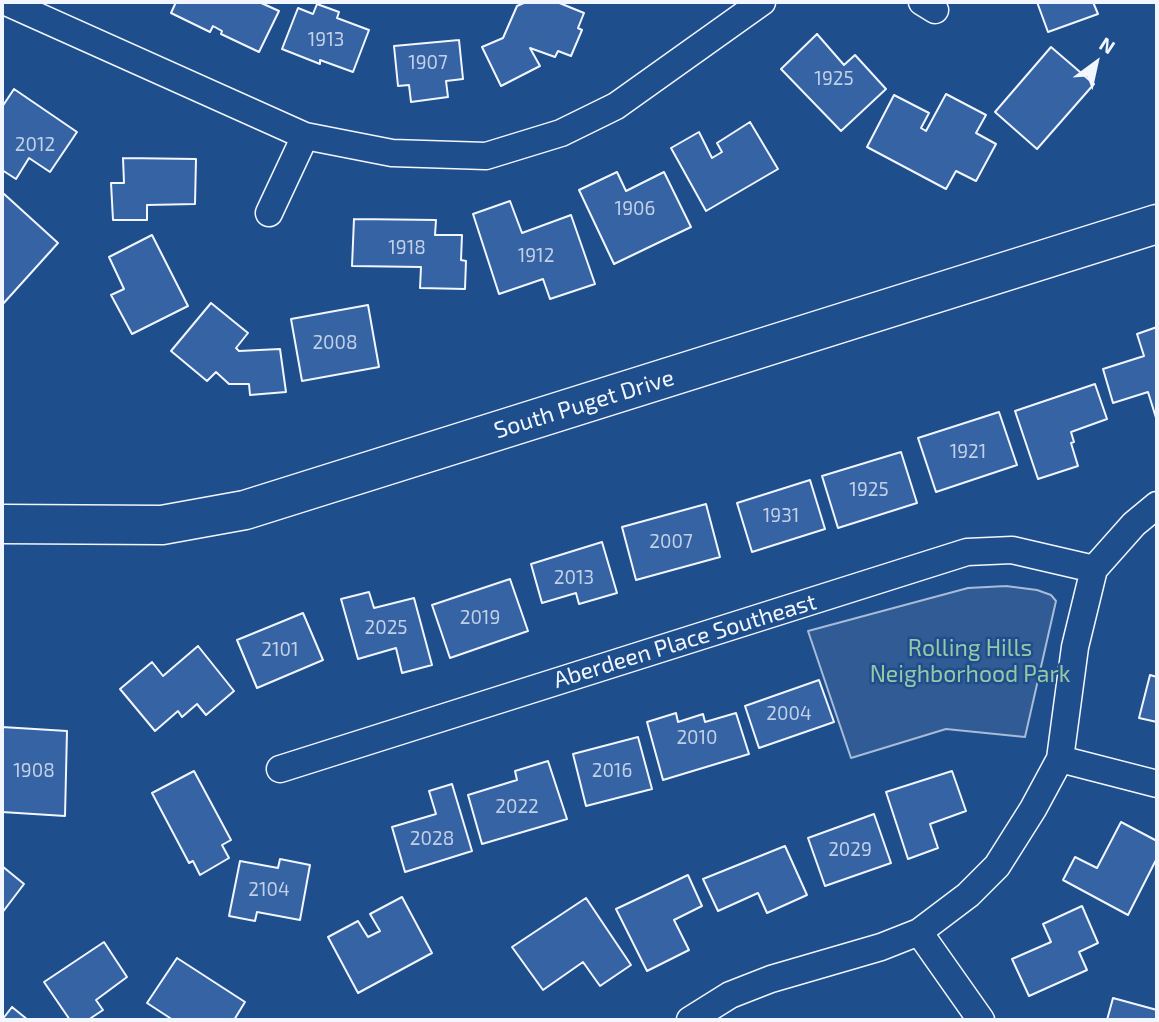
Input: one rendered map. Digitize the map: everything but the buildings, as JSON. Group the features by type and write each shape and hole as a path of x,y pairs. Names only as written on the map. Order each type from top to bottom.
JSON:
{"street":[{"path":"6,2 305,136 392,153 486,156 561,133 616,106 756,4"},
{"path":"269,213 305,136"},
{"name":"South Puget Drive","path":"2,524 162,525 245,510 1157,224"},
{"path":"690,1020 730,995 771,979 881,947 919,932 968,895 997,866 1033,809 1059,759 1075,647 1094,569 1134,524 1157,505"},
{"name":"Aberdeen Place Southeast","path":"280,769 967,552 1012,550 1094,569"},
{"path":"1059,759 1157,784"},
{"path":"919,932 981,1020"}],"shaded area":[{"name":"Rolling Hills Neighborhood Park","path":"1006,586 1037,590 1051,595 1056,601 1025,737 946,729 851,758 808,631 968,588"}]}
